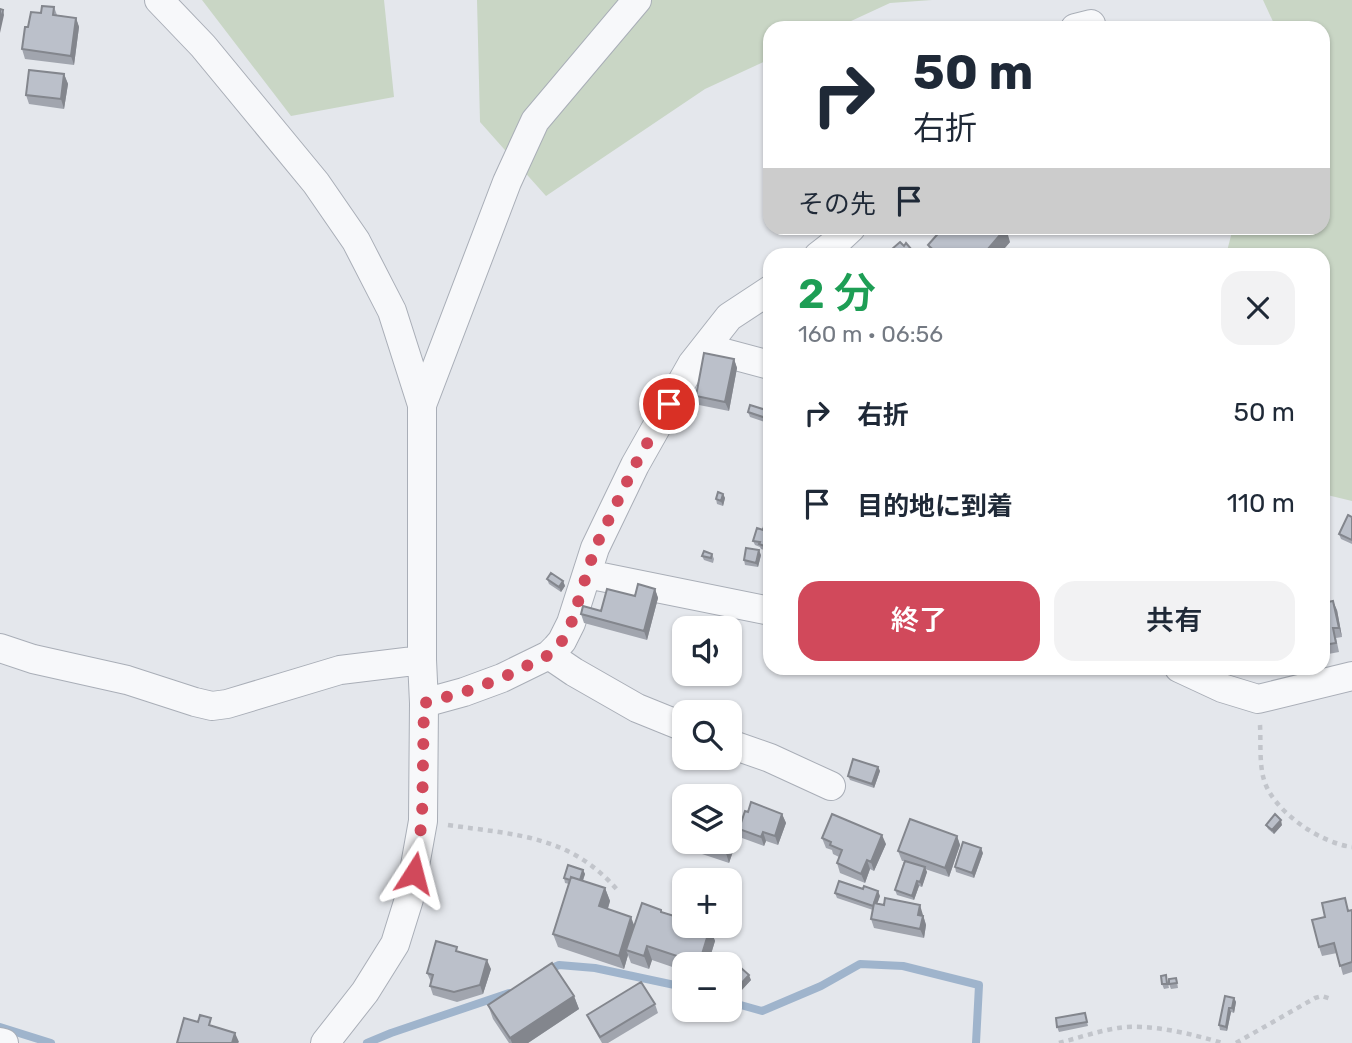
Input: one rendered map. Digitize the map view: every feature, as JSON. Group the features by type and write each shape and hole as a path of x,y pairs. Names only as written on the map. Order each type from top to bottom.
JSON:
{"street":[{"path":"159,0 203,46 316,183 356,242 392,311 422,405 422,821 410,900 395,944 365,992 325,1043"},
{"path":"422,405 507,182 535,121 637,0"},
{"path":"829,248 844,235"},
{"path":"424,703 502,678 549,655 562,641 595,548 635,465 692,364 729,317 763,295"},
{"path":"706,348 763,363"},
{"path":"587,574 763,610"},
{"path":"0,648 33,659 127,680 212,706 227,704 340,670 422,660"},
{"path":"549,655 637,708 672,722"},
{"path":"1195,675 1222,688 1258,699 1352,676"},
{"path":"742,748 831,786"}],"path":[{"path":"1258,699 1262,777 1268,792 1301,824 1334,844 1352,847"},
{"path":"422,821 532,837 557,846 592,865 606,876 619,892"},
{"path":"1236,1043 1315,998 1322,996 1331,999"},
{"path":"1059,1043 1120,1027 1174,1031 1222,1043"}],"green space":[{"path":"202,0 384,0 394,97 291,116"},
{"path":"477,0 932,0 890,3 851,21 763,21 763,62 705,89 546,196 480,122"},
{"path":"1263,0 1352,0 1352,501 1330,496 1330,248 1228,248 1231,235 1330,235 1330,21 1273,21"}],"building":[{"path":"42,6 54,7 53,15 76,18 71,56 22,49 25,27 28,27 31,12 41,13"},
{"path":"29,70 64,74 61,99 26,95"},
{"path":"937,235 1000,235 989,248 931,248 928,245"},
{"path":"900,242 904,246 906,243 910,248 893,248"},
{"path":"704,353 734,359 725,402 696,396"},
{"path":"750,405 763,409 763,417 748,412"},
{"path":"718,492 723,494 721,501 716,499"},
{"path":"1348,515 1352,517 1352,540 1339,534"},
{"path":"757,528 763,530 763,545 753,541"},
{"path":"746,548 759,550 756,563 744,560"},
{"path":"704,551 712,554 711,558 702,556"},
{"path":"551,573 563,581 559,587 547,579"},
{"path":"638,584 655,589 644,631 581,614 583,606 601,611 607,589 635,596"},
{"path":"1333,601 1339,628 1333,628 1336,643 1330,644 1330,602"},
{"path":"853,759 878,767 872,784 848,776"},
{"path":"751,802 782,814 775,836 763,832 761,837 742,830 742,820 745,811 748,812"},
{"path":"832,814 882,835 871,862 867,860 861,874 837,863 842,850 822,838"},
{"path":"1275,814 1281,820 1272,830 1266,825"},
{"path":"910,819 957,836 945,868 898,851"},
{"path":"963,842 981,848 972,873 955,867"},
{"path":"905,861 925,867 912,896 895,890"},
{"path":"568,865 583,870 580,880 564,878"},
{"path":"571,877 605,888 599,906 631,917 619,956 553,934"},
{"path":"839,881 878,891 873,906 835,893"},
{"path":"885,898 920,905 918,915 923,916 920,929 871,919 874,903 884,905"},
{"path":"1345,898 1348,911 1352,910 1352,962 1340,966 1334,943 1319,947 1312,920 1325,917 1322,903"},
{"path":"642,903 672,915 672,938 707,938 703,952 672,952 672,954 647,946 644,956 626,950"},
{"path":"436,941 457,947 456,951 487,960 480,985 454,992 430,986 433,975 427,973"},
{"path":"552,963 574,996 510,1038 488,1005"},
{"path":"742,969 749,975 742,983"},
{"path":"1166,975 1167,984 1162,984 1161,976"},
{"path":"1176,978 1177,983 1169,984 1169,979"},
{"path":"641,982 655,1004 600,1037 587,1015"},
{"path":"1225,996 1234,998 1232,1008 1229,1008 1226,1027 1219,1025"},
{"path":"1085,1013 1087,1022 1057,1027 1056,1018"},
{"path":"200,1015 211,1018 209,1025 235,1033 232,1043 177,1043 184,1018 198,1022"}],"waterway":[{"path":"742,1005 762,1011 821,986 860,964 903,966 979,985 976,1043"},
{"path":"547,970 559,965 595,968 672,984"},
{"path":"367,1043 509,993"},
{"path":"0,1027 51,1043"}],"route":[{"path":"414,873 422,821 424,703 464,692 528,667 549,655 562,641 571,624 595,548 635,465 669,404"}]}
